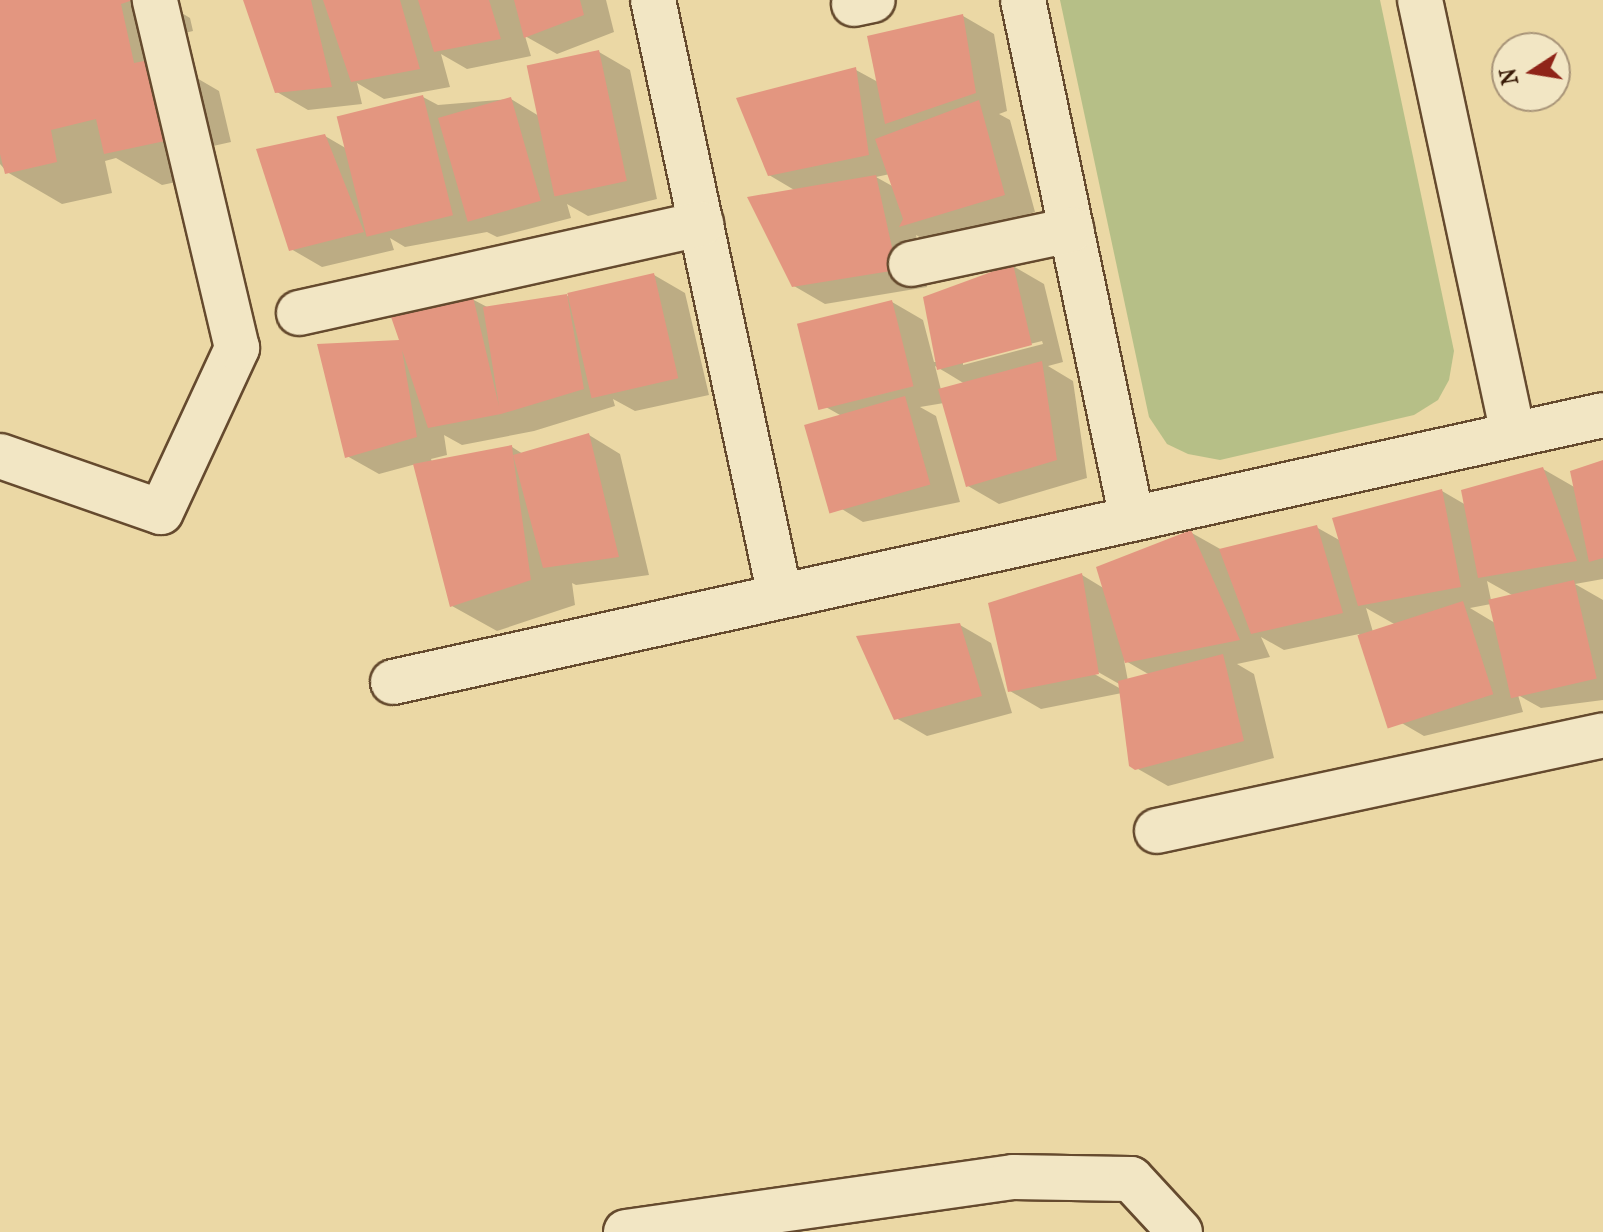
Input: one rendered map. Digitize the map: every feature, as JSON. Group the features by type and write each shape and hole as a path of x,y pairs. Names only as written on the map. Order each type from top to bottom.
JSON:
{"street":[{"path":"0,456 161,512 237,348 155,0"},
{"path":"653,0 780,596"},
{"path":"1023,0 1132,519"},
{"path":"1420,0 1513,434"},
{"path":"299,313 701,224"},
{"path":"911,264 1071,230"},
{"path":"393,682 1603,415"},
{"path":"1157,831 1603,735"},
{"path":"626,1232 1013,1177 1131,1179 1180,1232"}],"green space":[{"path":"1060,0 1380,0 1454,351 1449,380 1438,400 1414,415 1220,460 1188,454 1167,444 1149,417"}],"building":[{"path":"0,0 133,0 121,4 134,63 164,57 176,111 159,114 165,141 104,154 96,119 51,130 57,162 5,174 0,154"},
{"path":"243,0 311,0 332,87 275,93"},
{"path":"323,0 400,0 420,69 351,82"},
{"path":"418,0 489,0 501,39 434,52"},
{"path":"514,0 580,0 584,15 524,38"},
{"path":"963,14 976,93 885,124 867,36"},
{"path":"599,50 627,181 554,196 527,65"},
{"path":"856,67 869,155 768,176 736,98"},
{"path":"423,95 453,215 367,237 337,117"},
{"path":"511,97 541,201 468,222 438,118"},
{"path":"979,100 1005,195 899,227 903,219 875,139"},
{"path":"325,134 364,232 289,251 256,149"},
{"path":"876,175 897,270 792,287 747,197"},
{"path":"1013,264 1032,345 937,370 923,297"},
{"path":"654,273 678,378 592,398 567,293"},
{"path":"567,294 584,389 501,414 428,428 402,350 417,437 345,458 317,344 399,340 391,317 473,297 499,406 483,307"},
{"path":"892,300 914,386 818,410 797,324"},
{"path":"1042,361 1057,460 966,487 938,389"},
{"path":"905,396 930,484 829,513 804,425"},
{"path":"589,433 619,557 543,568 513,455"},
{"path":"512,445 531,580 450,607 413,464"},
{"path":"1603,460 1603,558 1589,562 1570,471"},
{"path":"1543,467 1577,561 1478,578 1461,490"},
{"path":"1442,489 1461,587 1358,606 1332,518"},
{"path":"1317,525 1343,613 1251,634 1219,549"},
{"path":"1191,530 1240,640 1125,663 1096,567"},
{"path":"1082,573 1099,674 1008,692 988,603"},
{"path":"1574,580 1597,678 1511,698 1488,600"},
{"path":"1463,601 1493,694 1388,729 1357,635"},
{"path":"960,623 982,696 894,720 856,636"},
{"path":"1223,654 1244,741 1135,770 1129,766 1118,681"}]}
